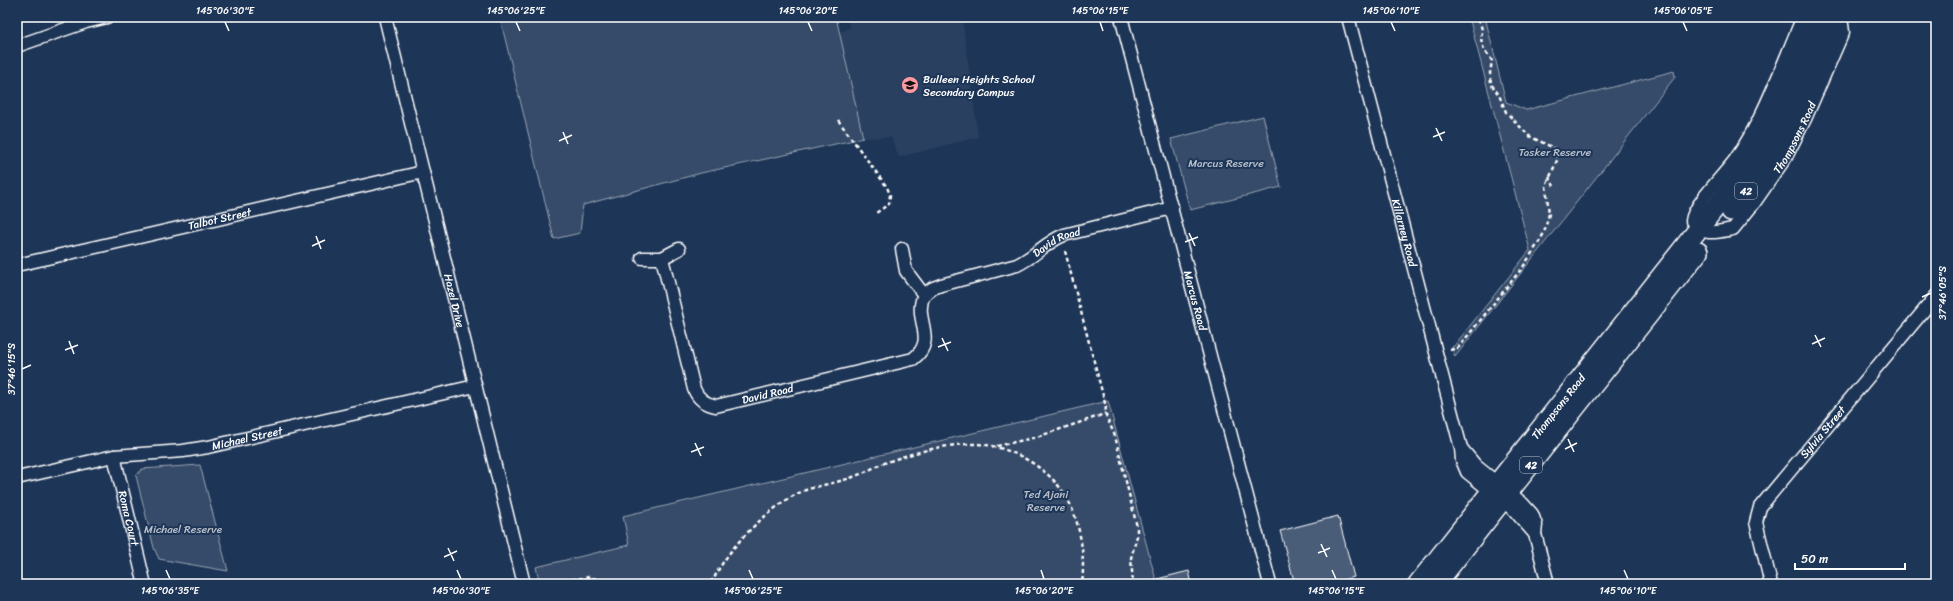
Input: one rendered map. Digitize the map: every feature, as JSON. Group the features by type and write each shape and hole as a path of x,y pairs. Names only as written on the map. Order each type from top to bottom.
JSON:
{"main road":[{"name":"Thompsons Road","path":"1418,584 1500,492 1706,231 1761,146 1778,111 1818,17"},
{"name":"Thompsons Road","path":"1706,231 1752,184 1769,158 1793,112 1834,17"},
{"name":"Thompsons Road","path":"1436,584 1500,492"}],"street":[{"path":"17,46 86,22 107,17"},
{"name":"Hazel Drive","path":"385,17 524,584"},
{"name":"Marcus Road","path":"1121,17 1270,584"},
{"name":"Killarney Road","path":"1348,17 1461,448 1462,460 1467,472 1528,508 1536,525 1534,534 1548,584"},
{"path":"1706,231 1692,221 1695,210 1720,180 1748,140 1769,98 1803,17"},
{"name":"Thompsons Road","path":"1706,231 1733,229 1736,227 1773,178 1786,157 1805,119 1843,32 1841,17"},
{"name":"Talbot Street","path":"17,265 423,172"},
{"name":"David Road","path":"662,258 694,390 701,400 709,405 716,406 913,359 921,351 926,338 920,308 924,295 942,285 1016,265 1029,258 1048,243 1069,234 1172,208"},
{"path":"642,258 662,258 679,249"},
{"path":"902,249 906,271 924,295"},
{"name":"Sylvia Street","path":"1771,584 1757,527 1756,515 1760,507 1936,296"},
{"name":"Michael Street","path":"17,478 114,456 197,450 475,386"},
{"name":"Roma Court","path":"114,456 144,581"}],"path":[{"path":"1450,350 1458,348 1523,267 1539,242 1548,222 1546,186 1558,158 1556,150 1528,136 1506,112 1499,95 1492,84 1490,73 1492,61 1482,45 1483,28 1476,17"},
{"path":"838,120 887,187 890,195 889,204 876,213"},
{"path":"1549,177 1554,186"},
{"path":"1065,251 1106,407 1105,413 1115,436 1137,532 1131,558 1133,584"},
{"path":"712,584 719,566 745,535 778,507 802,492 821,485 852,478 878,466 916,454 976,444 996,446 1037,437 1105,413"},
{"path":"996,446 1035,466 1051,480 1067,498 1074,516 1079,536 1083,567 1082,584"},
{"path":"544,584 589,577 596,578 606,584"},
{"path":"704,584 713,580"}],"shaded area":[{"name":"Bulleen Heights School Secondary Campus","path":"847,17 962,17 978,137 899,157 891,137 863,138 835,34 850,28"}],"green space":[{"path":"519,17 836,17 863,138 701,173 583,205 580,233 554,239 501,22"},
{"name":"Tasker Reserve","path":"1469,17 1485,17 1506,102 1526,110 1674,71 1675,77 1455,357 1452,347 1530,250"},
{"name":"Marcus Reserve","path":"1263,116 1281,187 1190,210 1171,139"},
{"name":"Ted Ajani Reserve","path":"1108,401 1157,584 540,584 536,567 629,545 623,516"},
{"name":"Michael Reserve","path":"200,465 228,571 159,559 154,548 136,476 142,469"}],"building":[{"path":"1338,516 1354,577 1329,584 1295,584 1280,531"},
{"path":"1189,571 1192,584 1154,584 1153,580"}],"place":[{"name":"Bulleen Heights School Secondary Campus","path":"910,85"}]}
